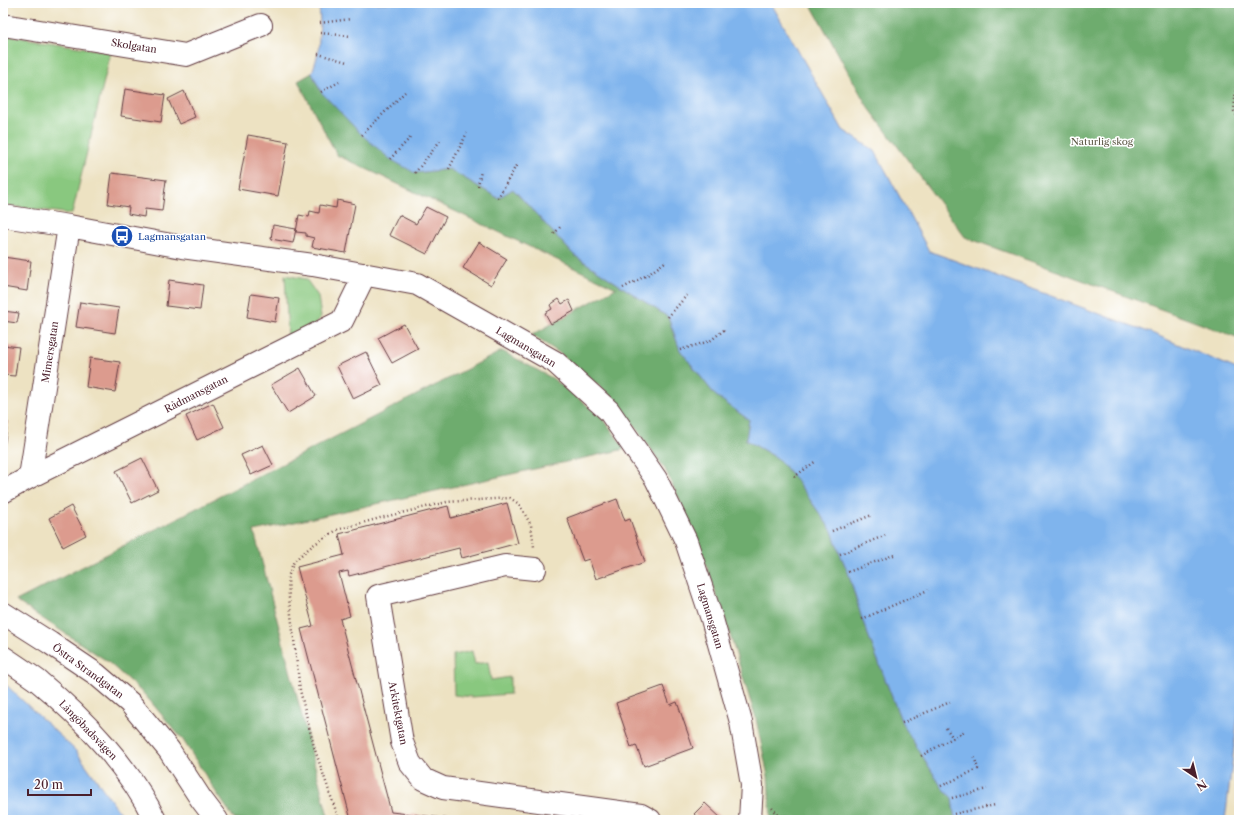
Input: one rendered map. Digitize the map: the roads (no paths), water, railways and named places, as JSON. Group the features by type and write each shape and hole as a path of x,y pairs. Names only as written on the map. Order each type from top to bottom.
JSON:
{"street":[{"name":"Skolgatan","path":"3,25 186,55 261,25"},
{"name":"Lagmansgatan","path":"3,216 70,226 182,247 365,274 417,284 555,362 609,411 656,479 686,541 712,619 741,722 752,785 750,820"},
{"name":"Mimersgatan","path":"30,477 70,226"},
{"name":"Rådmansgatan","path":"3,492 30,477 342,321 365,274"},
{"name":"Arkitektgatan","path":"535,569 505,566 378,596 402,742 410,763 423,779 443,788 641,815 650,820"},
{"name":"Östra Strandgatan","path":"3,614 96,674 130,703 169,750 201,799 217,820"},
{"name":"Långöbadsvägen","path":"3,657 38,681 86,726 118,760 156,820"}],"water":[{"path":"319,3 771,3 843,130 875,151 929,251 1154,334 1239,370 1239,708 1225,820 956,820 952,798 941,786 902,723 862,619 848,572 832,531 794,477 777,458 746,440 749,420 715,395 680,350 668,317 574,255 513,189 498,198 449,169 415,173 390,159 362,135 321,92 312,73 318,54 320,23"},
{"path":"3,682 76,751 125,820 3,820"}],"place":[{"name":"Lagmansgatan","path":"122,236"}],"park label":[{"name":"Naturlig skog","path":"1102,141"}]}
